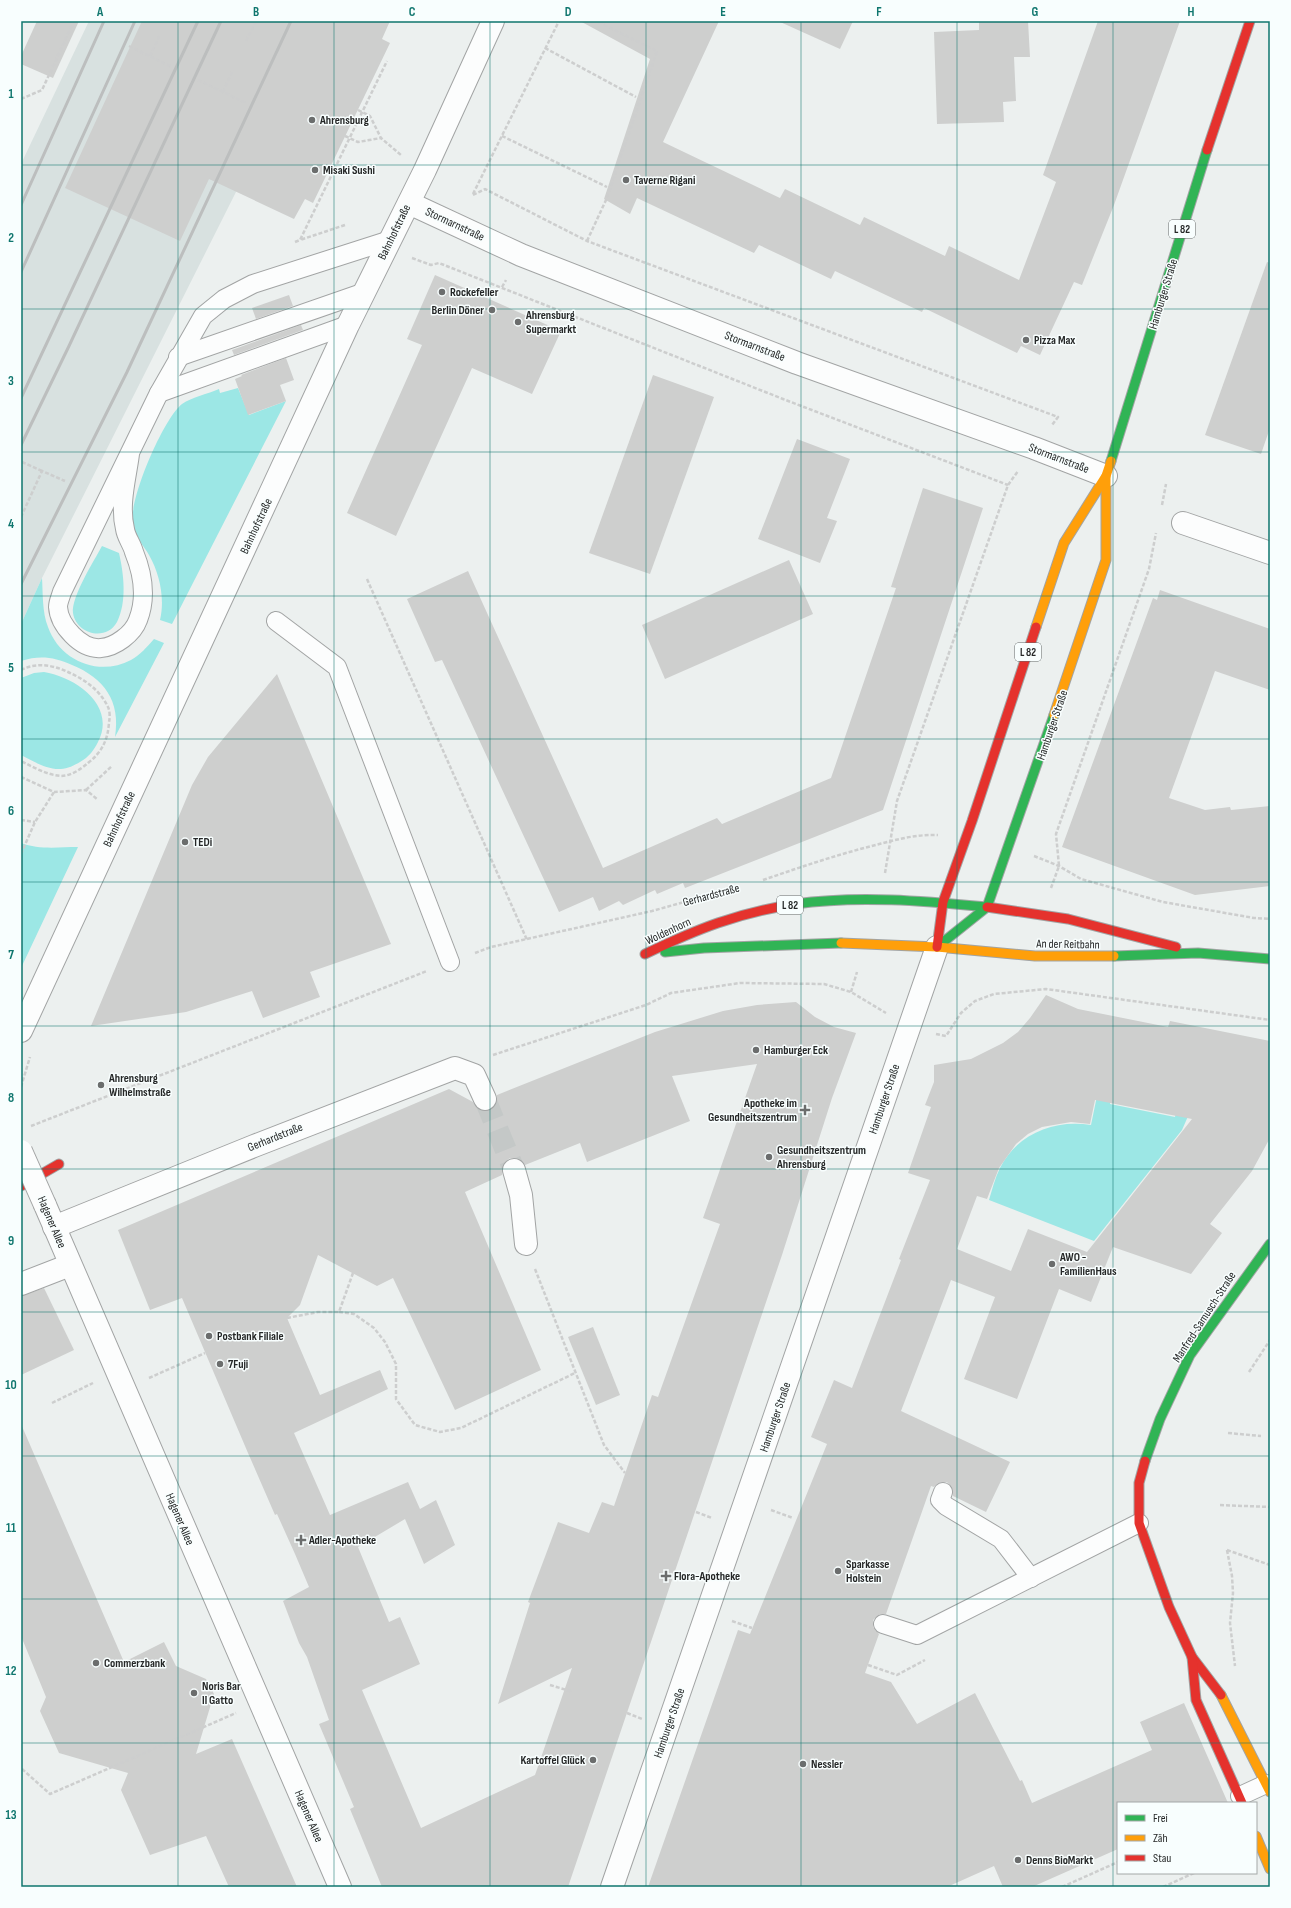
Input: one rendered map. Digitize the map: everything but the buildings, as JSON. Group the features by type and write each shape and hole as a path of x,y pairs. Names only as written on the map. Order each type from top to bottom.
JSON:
{"main road":[{"name":"Hamburger Straße","path":"937,947 943,902 1064,543 1106,476 1211,136 1250,21"},
{"name":"Hamburger Straße","path":"987,907 1020,811 1042,756 1106,560 1106,476"},
{"name":"Woldenhorn","path":"937,947 826,942 704,948 645,954 706,926 743,914 819,900 880,899 943,902 987,907"},
{"path":"937,947 987,907"},
{"name":"An der Reitbahn","path":"987,907 1068,919 1198,953"},
{"name":"An der Reitbahn","path":"937,947 1034,956 1077,957 1198,953 1270,959"},
{"path":"21,1170 59,1164 21,1186"},
{"name":"Manfred-Samusch-Straße","path":"1268,1788 1242,1734 1218,1691 1192,1657 1169,1607 1139,1523 1139,1483 1144,1463 1160,1419 1190,1355 1270,1244"},
{"name":"Manfred-Samusch-Straße","path":"1192,1657 1196,1700 1241,1800"},
{"path":"1257,1838 1270,1869"}],"street":[{"name":"Bahnhofstraße","path":"21,1031 348,324 425,170 493,21"},
{"name":"Stormarnstraße","path":"409,202 536,260 798,363 1034,448 1106,476"},
{"path":"1184,523 1270,553"},
{"name":"Hamburger Straße","path":"612,1887 937,947"},
{"path":"455,1068 474,1075 485,1099"},
{"name":"Gerhardstraße","path":"54,1228 282,1135 455,1068"},
{"name":"Hagener Allee","path":"21,1151 340,1887"},
{"path":"514,1170 521,1195 526,1244"},
{"path":"21,1284 70,1265"}],"lane":[{"path":"130,454 122,508 125,530 142,574 143,606 132,631 121,640 100,648 86,645 72,635 62,623 58,606 62,592 159,394 178,357 203,316 224,299 252,284 390,240"},
{"path":"178,357 365,292"},
{"path":"159,394 348,324"},
{"path":"276,621 337,667 450,962"},
{"path":"943,1492 940,1500 946,1506 1001,1539 1031,1578"},
{"path":"883,1624 917,1635 1139,1523"},
{"path":"1241,1800 1268,1788"}],"path":[{"path":"21,99 42,90 74,21"},
{"path":"246,41 256,21"},
{"path":"559,21 473,195 485,189 587,241 1058,417"},
{"path":"587,241 606,200 657,51 596,21"},
{"path":"150,56 160,35"},
{"path":"129,46 172,67"},
{"path":"545,48 636,97"},
{"path":"352,223 300,240 387,60"},
{"path":"223,92 233,70"},
{"path":"198,80 246,103"},
{"path":"358,110 370,116 381,138 410,162 425,170"},
{"path":"345,136 358,142 381,138"},
{"path":"502,136 607,186"},
{"path":"326,175 330,177"},
{"path":"405,256 431,265 439,263 783,399 1008,485 897,801 892,840"},
{"path":"502,287 506,280"},
{"path":"22,462 65,482"},
{"path":"21,517 42,471"},
{"path":"1162,507 1166,484"},
{"path":"1157,530 1149,569 1056,834 1059,866 1081,879 1163,902 1254,918 1270,919"},
{"path":"367,579 527,940"},
{"path":"21,670 26,667 47,664 75,675 90,684 101,698 108,708 109,719 106,743 99,754 77,772 62,776 46,772 21,761"},
{"path":"21,778 54,792 86,790 120,817"},
{"path":"21,854 35,822 54,792"},
{"path":"21,820 35,822"},
{"path":"760,881 827,858 892,840 924,834 966,836"},
{"name":"Gerhardstraße","path":"28,1127 57,1117 365,994 491,947 527,940 702,897"},
{"path":"455,1068 646,1005 671,993 740,983 824,984 850,992 909,1028"},
{"path":"946,1036 961,1013 975,1001 994,994 1046,989 1270,1020"},
{"path":"526,1244 604,1445 625,1472"},
{"path":"339,1312 353,1274"},
{"path":"287,1318 318,1312 339,1312 354,1314 374,1328 385,1342 396,1364 396,1399 415,1425 440,1432 461,1428 575,1373"},
{"path":"1249,1372 1270,1340"},
{"path":"124,1389 205,1353"},
{"path":"52,1403 94,1383 90,1376"},
{"path":"1228,1433 1261,1436"},
{"path":"1220,1505 1270,1507"},
{"path":"1236,1671 1230,1623 1233,1593 1227,1550 1270,1565"},
{"path":"868,1664 897,1675 930,1658"},
{"path":"550,1685 573,1692"},
{"path":"22,1769 50,1794 260,1703"},
{"path":"1062,1887 1117,1862"},
{"path":"1163,1887 1192,1874"}],"shaded area":[{"path":"89,21 319,21 236,192 42,578 21,624 21,164"},
{"path":"238,388 249,415 286,401 172,624 160,620 162,595 159,578 153,562 134,530 133,515 135,499 148,462 165,426 182,404 190,399 219,389 220,393"},
{"path":"102,546 119,553 124,588 122,606 117,622 112,628 106,632 92,633 85,630 75,620 73,606 79,589"},
{"path":"42,578 44,609 48,627 54,639 62,649 71,657 82,663 106,667 119,665 131,660 146,648 154,639 164,643 115,737 115,712 112,702 108,692 93,677 83,670 59,660 34,658 21,661 21,624"},
{"path":"44,672 68,680 80,687 90,695 102,716 102,729 98,742 93,751 83,760 66,768 56,769 45,767 21,755 21,678 34,673"},
{"path":"21,843 35,847 78,847 21,968"},
{"path":"1097,1096 1110,1099 1110,1104 1175,1117 1176,1112 1189,1114 1182,1130 1094,1241 989,1200 1000,1168 1007,1156 1016,1146 1027,1138 1050,1127 1064,1124 1091,1125"}],"tunnel":[{"path":"485,1099 514,1170"}],"railway":[{"path":"21,205 104,21"},
{"path":"21,272 135,21"},
{"path":"21,398 198,21"},
{"path":"21,445 221,21"},
{"path":"21,584 127,372 291,21"}],"traffic: fast":[{"path":"1111,461 1207,150"},
{"path":"937,947 987,907 1054,715"},
{"path":"795,904 819,901 867,899 987,907"},
{"path":"665,952 704,948 841,943"},
{"path":"1114,956 1198,953 1270,959"},
{"path":"1145,1461 1160,1419 1190,1355 1270,1244"}],"traffic: slow":[{"path":"1036,627 1064,543 1106,476 1111,461"},
{"path":"1054,715 1106,560 1106,476"},
{"path":"841,943 937,947"},
{"path":"937,947 1035,956 1114,956"},
{"path":"1221,1695 1270,1792"},
{"path":"1257,1838 1270,1869"}],"traffic: jam":[{"path":"1207,150 1250,21"},
{"path":"937,947 943,902 972,821 1036,627"},
{"path":"645,954 718,923 754,912 795,904"},
{"path":"987,907 1068,919 1176,947"},
{"path":"21,1186 59,1164"},
{"path":"1145,1461 1139,1483 1139,1523 1169,1607 1192,1657 1221,1695"},
{"path":"1192,1657 1196,1700 1242,1802"}],"place":[{"name":"Ahrensburg","path":"312,120"},
{"name":"Misaki Sushi","path":"315,170"},
{"name":"Taverne Rigani","path":"626,180"},
{"name":"Rockefeller","path":"442,292"},
{"name":"Berlin Döner","path":"492,310"},
{"name":"Ahrensburg Supermarkt","path":"518,322"},
{"name":"Pizza Max","path":"1026,340"},
{"name":"TEDi","path":"185,842"},
{"name":"Hamburger Eck","path":"756,1050"},
{"name":"Ahrensburg Wilhelmstraße","path":"101,1085"},
{"name":"Apotheke im Gesundheitszentrum","path":"805,1110"},
{"name":"Gesundheitszentrum Ahrensburg","path":"769,1157"},
{"name":"AWO - FamilienHaus","path":"1052,1264"},
{"name":"Postbank Filiale","path":"209,1336"},
{"name":"7Fuji","path":"220,1364"},
{"name":"Adler-Apotheke","path":"301,1540"},
{"name":"Sparkasse Holstein","path":"838,1571"},
{"name":"Flora-Apotheke","path":"666,1576"},
{"name":"Commerzbank","path":"96,1663"},
{"name":"Noris Bar Il Gatto","path":"194,1693"},
{"name":"Kartoffel Glück","path":"593,1760"},
{"name":"Nessler","path":"803,1764"},
{"name":"Denns BioMarkt","path":"1018,1860"}]}
